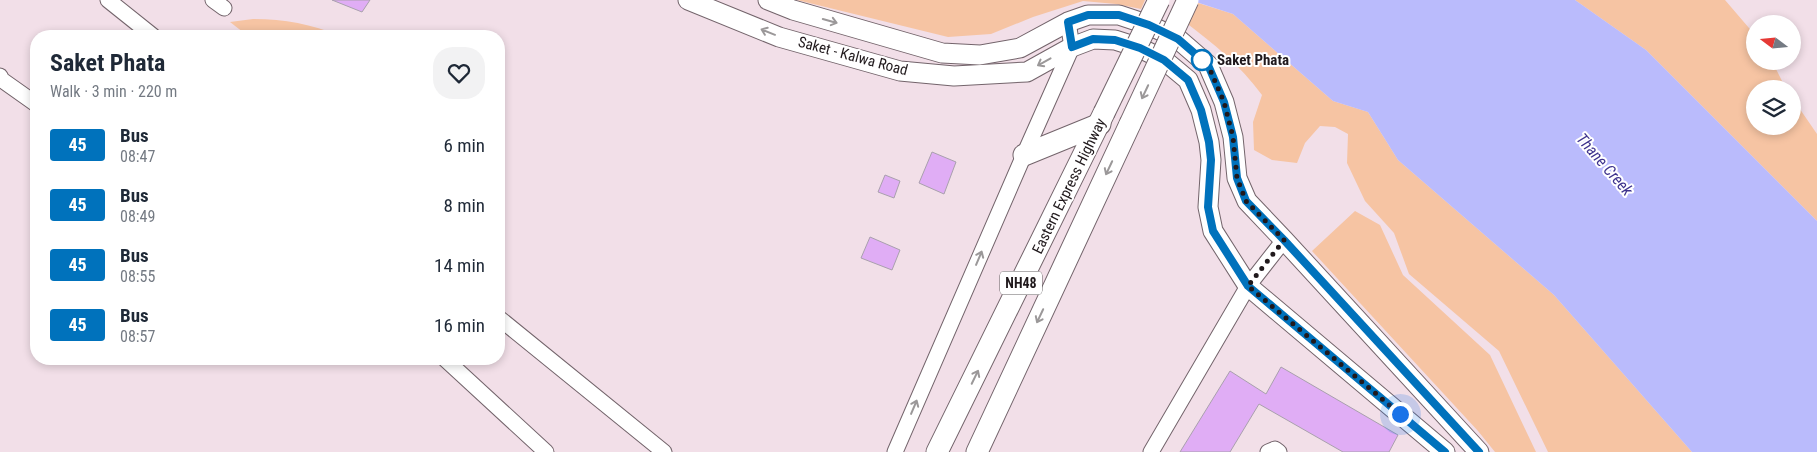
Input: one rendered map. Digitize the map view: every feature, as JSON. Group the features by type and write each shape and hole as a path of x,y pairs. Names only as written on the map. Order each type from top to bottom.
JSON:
{"highway":[{"name":"Eastern Express Highway","path":"937,452 1102,118 1158,0"},
{"name":"Eastern Express Highway","path":"977,452 1188,0"},
{"path":"1024,154 1102,118"}],"main road":[{"name":"Saket - Kalwa Road","path":"688,0 779,36 900,71 954,76 1027,72 1072,47 1093,39 1115,40 1140,48 1164,60 1188,80 1201,110 1209,142 1211,160 1208,207 1213,231 1248,286 1445,452"},
{"name":"Saket - Kalwa Road","path":"768,0 793,10 942,53 980,55 1020,48 1068,22 1088,15 1119,15 1149,25 1178,39 1208,65 1224,102 1233,137 1237,178 1246,201 1479,452"},
{"path":"980,55 981,75"}],"street":[{"path":"108,0 146,30"},
{"path":"895,452 1072,47 1068,22"},
{"path":"0,76 2,80 30,100"},
{"path":"1151,452 1248,286 1284,240"},
{"path":"505,323 664,452"},
{"path":"452,365 546,452"},
{"path":"1268,452 1275,449 1279,452"}],"shaded area":[{"path":"797,0 1145,0 1141,9 1116,4 1083,1 1033,17 991,34 948,37"},
{"path":"1575,0 1725,0 1746,24 1746,70 1776,70 1782,80 1746,80 1746,135 1801,135 1801,111 1817,134 1817,221 1646,50"},
{"path":"1195,2 1233,14 1333,101 1368,112 1398,160 1554,295 1692,452 1548,452 1499,351 1409,274 1394,233 1365,201 1347,163 1348,134 1335,127 1320,126 1305,143 1297,163 1272,160 1254,150 1253,122 1262,95 1245,74 1206,38 1185,22"},
{"path":"253,19 276,20 324,30 240,30 230,22"},
{"path":"1355,211 1380,225 1403,275 1490,355 1536,452 1495,452 1478,431 1312,251"}],"water":[{"name":"Thane Creek","path":"1190,0 1575,0 1646,50 1817,221 1817,452 1692,452 1554,295 1398,160 1368,112 1333,101 1233,14"}],"building":[{"path":"332,0 370,0 362,12"},
{"path":"932,152 956,162 944,194 919,183"},
{"path":"885,175 900,181 894,198 878,192"},
{"path":"870,237 900,250 892,270 861,258"},
{"path":"1281,367 1398,435 1389,452 1343,452 1259,404 1230,452 1180,452 1230,371 1266,394"}],"bus line":[{"name":"45","path":"1445,452 1248,286 1213,231 1208,207 1211,160 1209,142 1201,110 1188,80 1164,60 1140,48 1115,40 1093,39 1072,47 1068,22 1088,15 1119,15 1149,25 1178,39 1208,65 1224,102 1233,137 1237,178 1246,201 1479,452"}],"place":[{"name":"Saket Phata","path":"1202,60"}],"route":[{"path":"1202,60 1198,56 1208,65 1224,102 1233,137 1237,178 1246,201 1284,240 1248,286 1400,414"}]}
